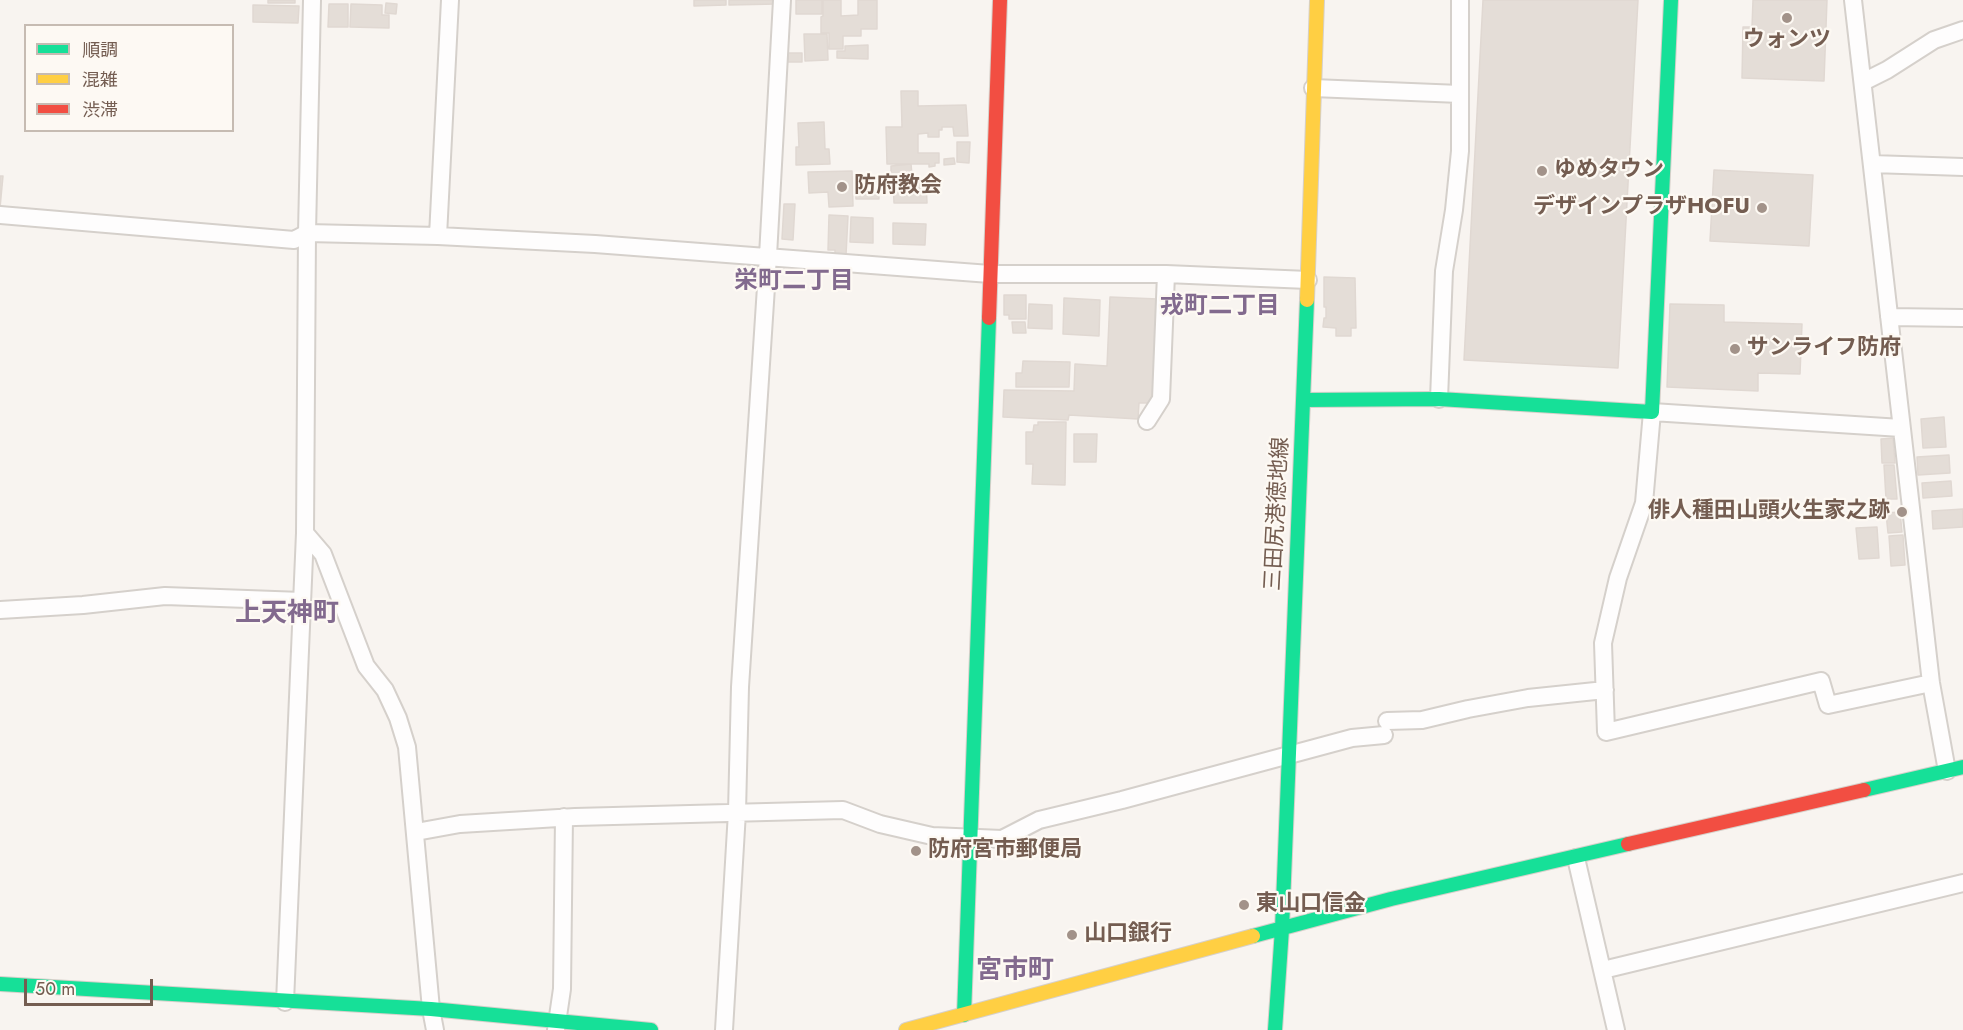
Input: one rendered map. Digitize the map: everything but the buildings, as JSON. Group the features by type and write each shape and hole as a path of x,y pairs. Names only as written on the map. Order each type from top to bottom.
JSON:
{"street":[{"path":"285,1002 305,533 307,233 312,0"},
{"path":"438,236 450,0"},
{"path":"724,1030 737,812 740,687 782,0"},
{"path":"964,1015 1000,0"},
{"name":"三田尻港徳地線","path":"1275,1030 1282,928 1304,400 1317,0"},
{"path":"1439,399 1444,271 1454,210 1460,151 1460,0"},
{"path":"1671,0 1652,412 1644,503 1618,578 1603,644 1606,732 1821,681 1828,705 1931,683"},
{"path":"906,1030 1391,899 1955,769 1931,683 1853,0"},
{"path":"1863,82 1887,70 1934,40 1963,30"},
{"path":"1313,88 1460,94"},
{"path":"1872,164 1963,166"},
{"path":"0,215 294,240 307,233 438,236 768,256 990,274 1167,274 1308,280"},
{"path":"1147,421 1161,399 1167,274"},
{"path":"1888,316 1963,318"},
{"path":"1304,400 1439,399 1902,428"},
{"path":"305,533 323,554 366,666 385,690 398,718 406,747 416,832 431,1009 435,1030"},
{"path":"0,610 83,605 165,596 302,601"},
{"path":"416,832 460,824 564,817 843,810 880,824 932,836 1002,838 1039,820 1122,800 1385,728 1528,698 1605,690"},
{"path":"556,1026 562,989 564,817"},
{"path":"1576,858 1616,1030"},
{"path":"1603,970 1963,884"},
{"path":"0,984 431,1009 556,1026 651,1030"}],"traffic: fast":[{"path":"1304,400 1439,399 1652,412 1671,0"},
{"path":"1275,1030 1282,929 1307,300"},
{"path":"964,1015 989,318"},
{"path":"1864,790 1963,767"},
{"path":"1253,936 1391,899 1628,844"},
{"path":"0,984 431,1009 651,1030"}],"traffic: slow":[{"path":"1307,300 1317,0"},
{"path":"906,1030 1253,936"}],"traffic: jam":[{"path":"989,318 1000,0"},
{"path":"1628,844 1864,790"}],"place":[{"name":"ウォンツ","path":"1787,18"},
{"name":"ゆめタウン","path":"1542,171"},
{"name":"防府教会","path":"842,187"},
{"name":"デザインプラザHOFU","path":"1762,208"},
{"name":"サンライフ防府","path":"1735,349"},
{"name":"俳人種田山頭火生家之跡","path":"1902,512"},
{"name":"防府宮市郵便局","path":"916,851"},
{"name":"東山口信金","path":"1244,905"},
{"name":"山口銀行","path":"1072,935"}],"district":[{"name":"栄町二丁目","path":"794,282"},
{"name":"戎町二丁目","path":"1220,307"},
{"name":"上天神町","path":"287,615"},
{"name":"宮市町","path":"1015,972"}]}
